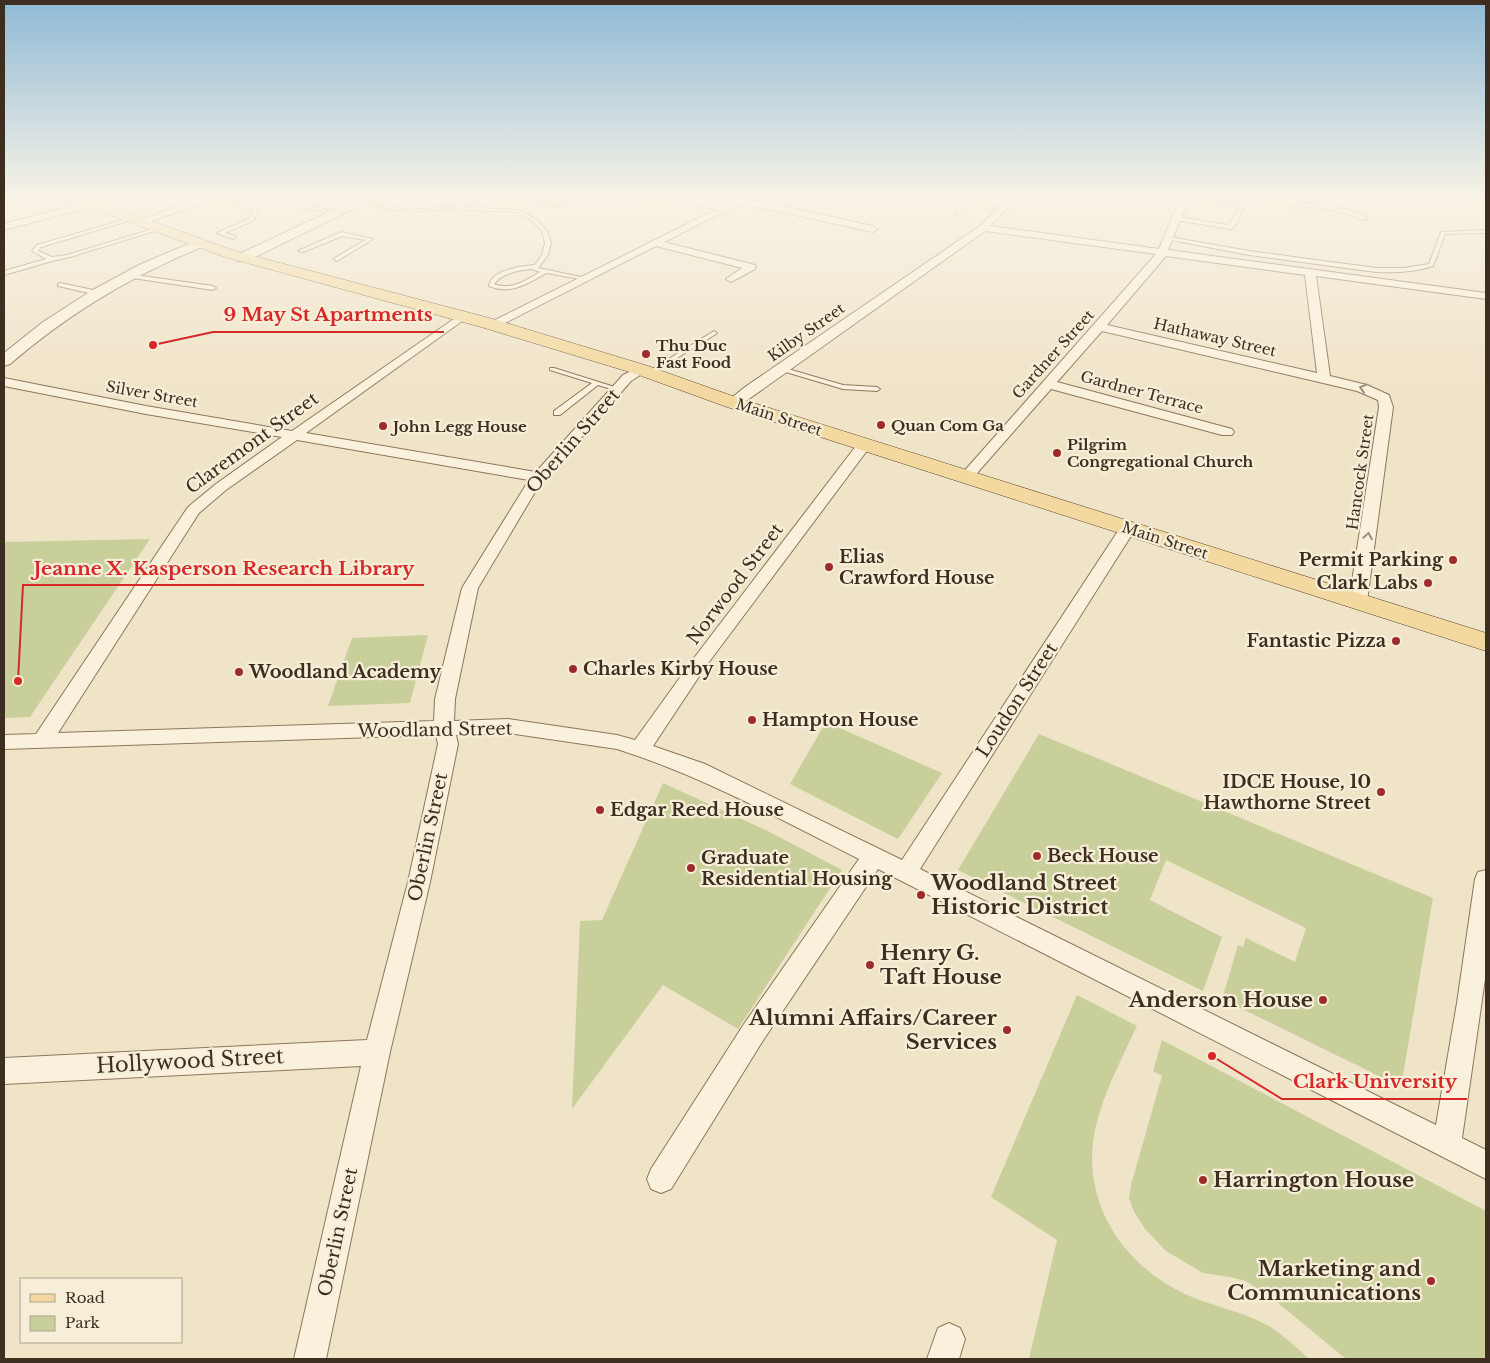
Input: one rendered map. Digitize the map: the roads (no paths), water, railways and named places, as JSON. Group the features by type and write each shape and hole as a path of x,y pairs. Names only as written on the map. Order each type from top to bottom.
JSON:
{"main road":[{"name":"Main Street","path":"248,260 493,325 646,372 734,403 1486,642"}],"street":[{"path":"4,361 34,334 98,293 159,260"},
{"path":"493,325 622,260"},
{"path":"719,260 751,268 731,279"},
{"name":"Kilby Street","path":"734,403 938,260"},
{"name":"Gardner Street","path":"966,477 1157,260"},
{"path":"1214,260 1486,296"},
{"path":"1310,272 1324,378"},
{"name":"Claremont Street","path":"42,741 192,510 221,487 461,316"},
{"name":"Hathaway Street","path":"1099,327 1324,378"},
{"name":"Oberlin Street","path":"310,1359 377,1052 419,882 448,744 444,728 445,699 470,588 532,485 627,378 646,372"},
{"name":"Hancock Street","path":"1324,378 1376,392 1384,398 1386,407 1358,601"},
{"name":"Silver Street","path":"4,382 146,410 540,478"},
{"name":"Gardner Terrace","path":"1048,384 1227,432"},
{"name":"Norwood Street","path":"640,749 700,662 864,444"},
{"name":"Loudon Street","path":"906,872 1128,528"},
{"name":"Woodland Street","path":"4,742 508,726 617,742 698,770 906,872 1486,1165"},
{"path":"661,1179 753,1033 874,856"},
{"path":"1447,1145 1470,1003 1486,879"},
{"name":"Hollywood Street","path":"4,1071 377,1052"}],"lane":[{"path":"4,273 49,260"},
{"path":"536,267 541,260"},
{"path":"1293,260 1376,270 1396,270 1419,269 1431,265 1433,260"},
{"path":"545,270 506,290 491,285 493,280 513,270 536,267 535,269 545,270 584,279"},
{"path":"128,276 213,288"},
{"path":"60,285 85,292 98,293"},
{"path":"646,372 714,333"},
{"path":"552,369 618,389"},
{"path":"781,369 843,387 877,389"},
{"path":"557,413 596,382"}],"place":[{"name":"9 May St Apartments","path":"153,345"},
{"name":"Thu Duc Fast Food","path":"646,354"},
{"name":"Quan Com Ga","path":"881,425"},
{"name":"John Legg House","path":"383,426"},
{"name":"Pilgrim Congregational Church","path":"1057,453"},
{"name":"Permit Parking","path":"1453,560"},
{"name":"Elias Crawford House","path":"829,567"},
{"name":"Clark Labs","path":"1428,583"},
{"name":"Fantastic Pizza","path":"1396,641"},
{"name":"Charles Kirby House","path":"573,669"},
{"name":"Woodland Academy","path":"239,672"},
{"name":"Jeanne X. Kasperson Research Library","path":"18,681"},
{"name":"Hampton House","path":"752,720"},
{"name":"IDCE House, 10 Hawthorne Street","path":"1381,792"},
{"name":"Edgar Reed House","path":"600,810"},
{"name":"Beck House","path":"1037,856"},
{"name":"Graduate Residential Housing","path":"691,868"},
{"name":"Woodland Street Historic District","path":"921,895"},
{"name":"Henry G. Taft House","path":"870,965"},
{"name":"Anderson House","path":"1323,1000"},
{"name":"Alumni Affairs/Career Services","path":"1007,1030"},
{"name":"Clark University","path":"1212,1056"},
{"name":"Harrington House","path":"1203,1180"},
{"name":"Marketing and Communications","path":"1431,1281"}]}
